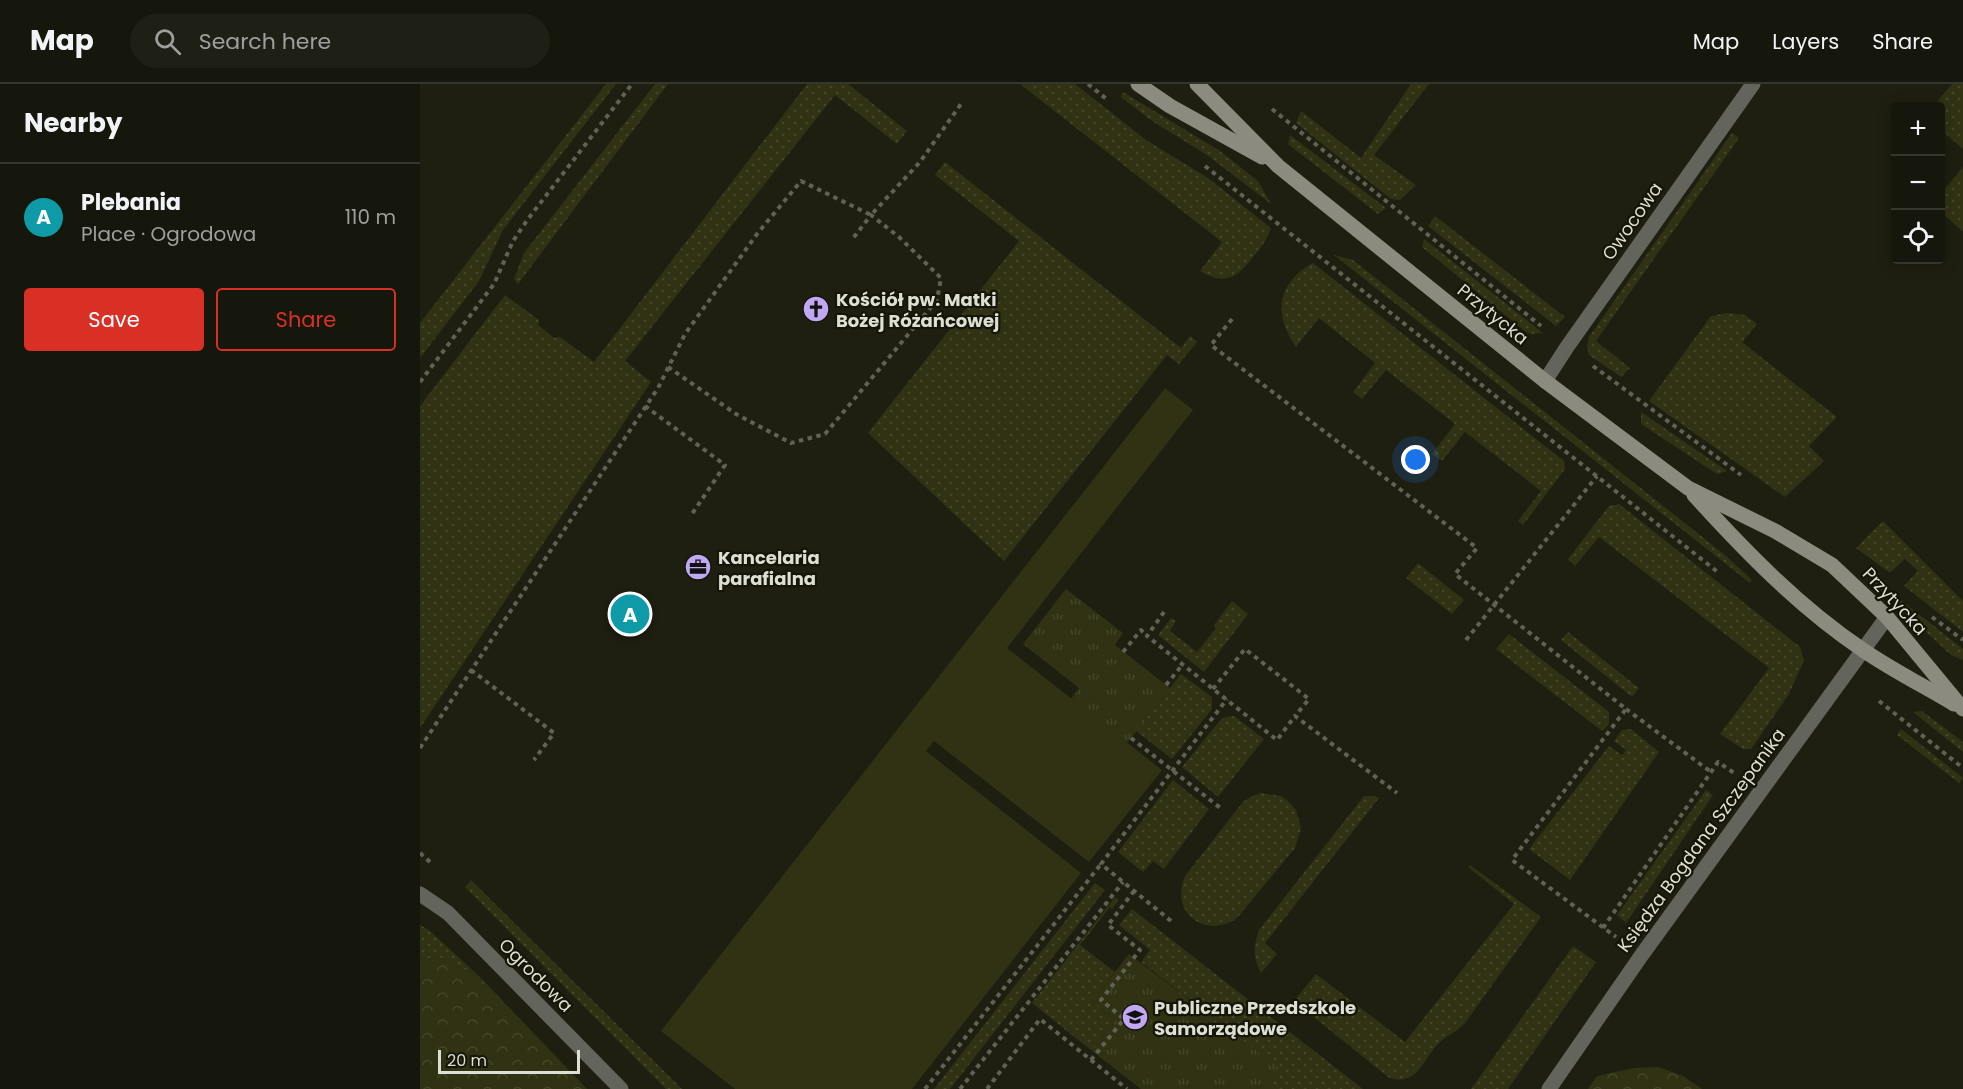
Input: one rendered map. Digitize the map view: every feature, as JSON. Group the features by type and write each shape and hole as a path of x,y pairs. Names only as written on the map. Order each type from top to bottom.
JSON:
{"main road":[{"name":"Przytycka","path":"1138,84 1170,106 1278,166"},
{"name":"Przytycka","path":"1197,84 1278,166 1545,381 1688,488 1775,531 1832,565 1887,617 1963,709"},
{"name":"Przytycka","path":"1688,488 1745,551 1802,603 1862,650 1963,709"}],"street":[{"name":"Owocowa","path":"1545,381 1567,346 1753,84"},
{"name":"Księdza Bogdana Szczepanika","path":"1549,1089 1641,956 1887,617"},
{"name":"Ogrodowa","path":"420,894 448,913 621,1089"}],"path":[{"path":"420,382 494,284 513,241 632,84"},
{"path":"1088,84 1114,105"},
{"path":"851,241 871,215 920,162 962,104"},
{"path":"1269,106 1567,346 1745,478"},
{"path":"1202,164 1719,573"},
{"path":"420,748 658,388 668,367 685,334 757,234 801,181 871,215 899,237 941,278 937,300 825,434 791,443 736,414 668,367"},
{"path":"1232,319 1211,345 1478,548 1455,574 1710,772"},
{"path":"645,406 725,465 690,517"},
{"path":"1466,640 1597,476"},
{"path":"1147,636 1164,612"},
{"path":"1926,613 1963,640"},
{"path":"1123,652 1141,630 1147,636 1213,689 1227,699 1277,740 1309,699 1245,649 1213,689"},
{"path":"1166,686 1183,664"},
{"path":"471,670 554,733 534,760"},
{"path":"1844,674 1963,768"},
{"path":"925,1089 1227,699"},
{"path":"1620,940 1512,860 1626,709"},
{"path":"1295,716 1397,793"},
{"path":"1131,738 1223,810"},
{"path":"1603,928 1718,762 1738,777"},
{"path":"1101,864 1171,921"},
{"path":"960,1089 1123,882"},
{"path":"1091,1060 1124,1018 1101,1000 1140,950 1108,925 1134,891"},
{"path":"987,1089 1040,1019 1127,1089"}],"green space":[{"path":"606,84 616,84 503,230 479,281 420,358 420,323"},
{"path":"655,84 668,84 518,284 514,279 524,253"},
{"path":"807,84 848,84 907,131 897,144 835,95 625,361 651,382 420,728 420,406 505,295 539,320 538,325 554,338 560,337 594,362"},
{"path":"1020,84 1075,84 1146,140 1208,178 1271,228 1264,244 1236,275 1230,278 1217,278 1200,271 1222,242"},
{"path":"1411,84 1429,84 1374,155 1416,185 1400,200 1391,199 1296,123 1301,111 1361,158"},
{"path":"1952,84 1963,84 1963,149 1945,133 1945,102 1936,102"},
{"path":"1123,92 1220,151 1258,181 1271,204 1207,155 1152,121 1121,97"},
{"path":"1732,133 1739,138 1596,341 1630,368 1621,377 1589,355 1587,347 1589,337"},
{"path":"1290,135 1386,208 1378,214 1288,144"},
{"path":"945,162 1181,348 1190,336 1197,342 1179,364 1167,355 1004,561 868,433 1019,241 935,175"},
{"path":"1963,167 1963,232 1945,216 1945,189"},
{"path":"1435,216 1565,317 1556,326 1428,226"},
{"path":"1424,239 1543,333 1526,332 1422,247"},
{"path":"1334,255 1353,260 1725,555 1752,580 1750,583"},
{"path":"1313,263 1564,461 1565,469 1523,525 1518,521 1541,491 1465,432 1442,461 1432,454 1455,424 1386,370 1362,399 1353,392 1375,363 1319,318 1296,347 1284,323 1282,300 1292,280"},
{"path":"1727,313 1745,315 1757,324 1742,342 1837,417 1809,446 1824,461 1785,497 1649,401 1711,316"},
{"path":"1165,388 1193,410 1007,648 1162,770 1089,862 934,741 926,751 1081,873 912,1089 735,1089 661,1031"},
{"path":"1641,412 1727,471 1717,474 1641,424"},
{"path":"1619,504 1800,647 1804,660 1789,694 1751,749 1743,749 1720,734 1769,668 1599,537 1575,566 1568,559 1609,506"},
{"path":"1883,521 1963,601 1963,632 1904,586 1918,571 1905,559 1890,573 1856,548"},
{"path":"1418,563 1464,600 1452,614 1406,578"},
{"path":"1873,578 1963,649 1963,660 1951,655 1872,582"},
{"path":"1066,589 1123,633 1115,645 1170,688 1127,743 1071,699 1079,688 1023,644"},
{"path":"1232,601 1248,614 1204,672 1158,635 1171,618 1176,621 1170,631 1197,652 1216,628 1214,625"},
{"path":"1568,632 1639,688 1632,697 1561,640"},
{"path":"1509,634 1609,712 1609,724 1602,731 1496,649"},
{"path":"1181,674 1212,697 1212,709 1172,759 1136,731"},
{"path":"1922,711 1963,742 1963,752 1913,712"},
{"path":"1234,716 1264,739 1218,797 1182,767 1222,718"},
{"path":"1631,729 1659,752 1570,880 1529,849 1609,746 1622,755 1626,750 1614,741 1622,730"},
{"path":"1901,729 1963,778 1959,783 1897,735"},
{"path":"1173,780 1209,809 1164,869 1153,861 1143,872 1118,852"},
{"path":"1706,790 1713,795 1626,923 1617,915"},
{"path":"1261,793 1281,796 1296,810 1301,828 1295,848 1237,918 1225,924 1213,926 1202,924 1186,911 1182,901 1181,889 1185,876 1243,802"},
{"path":"1364,796 1379,798 1265,943 1277,954 1261,973 1255,952 1259,930"},
{"path":"1470,865 1541,917 1465,1023 1439,1043 1413,1075 1398,1080 1388,1077 1294,1001 1316,974 1405,1042 1514,904 1468,867"},
{"path":"471,880 682,1089 666,1089 465,887"},
{"path":"1095,883 1105,890 950,1089 934,1089"},
{"path":"1115,897 1119,900 1112,909 1110,907 1080,945 1115,972 1092,1002 1116,1020 1092,1051 1032,1003"},
{"path":"1132,909 1363,1089 1271,1089 1268,1087 1281,1070 1141,962 1150,950 1119,925"},
{"path":"420,925 429,930 480,977 439,957 420,960"},
{"path":"1573,946 1596,962 1508,1089 1471,1089"},
{"path":"1129,954 1282,1070 1269,1087 1271,1089 1141,1089 1092,1051 1116,1020 1092,1002"},
{"path":"439,957 480,977 587,1089 420,1089 420,960"},
{"path":"1658,1067 1683,1076 1702,1089 1588,1089 1597,1076 1634,1068"}],"place":[{"name":"Kościół pw. Matki Bożej Różańcowej","path":"816,309"},
{"name":"Kancelaria parafialna","path":"698,567"},
{"name":"Plebania","path":"630,614"},
{"name":"Publiczne Przedszkole Samorządowe","path":"1135,1017"}]}
